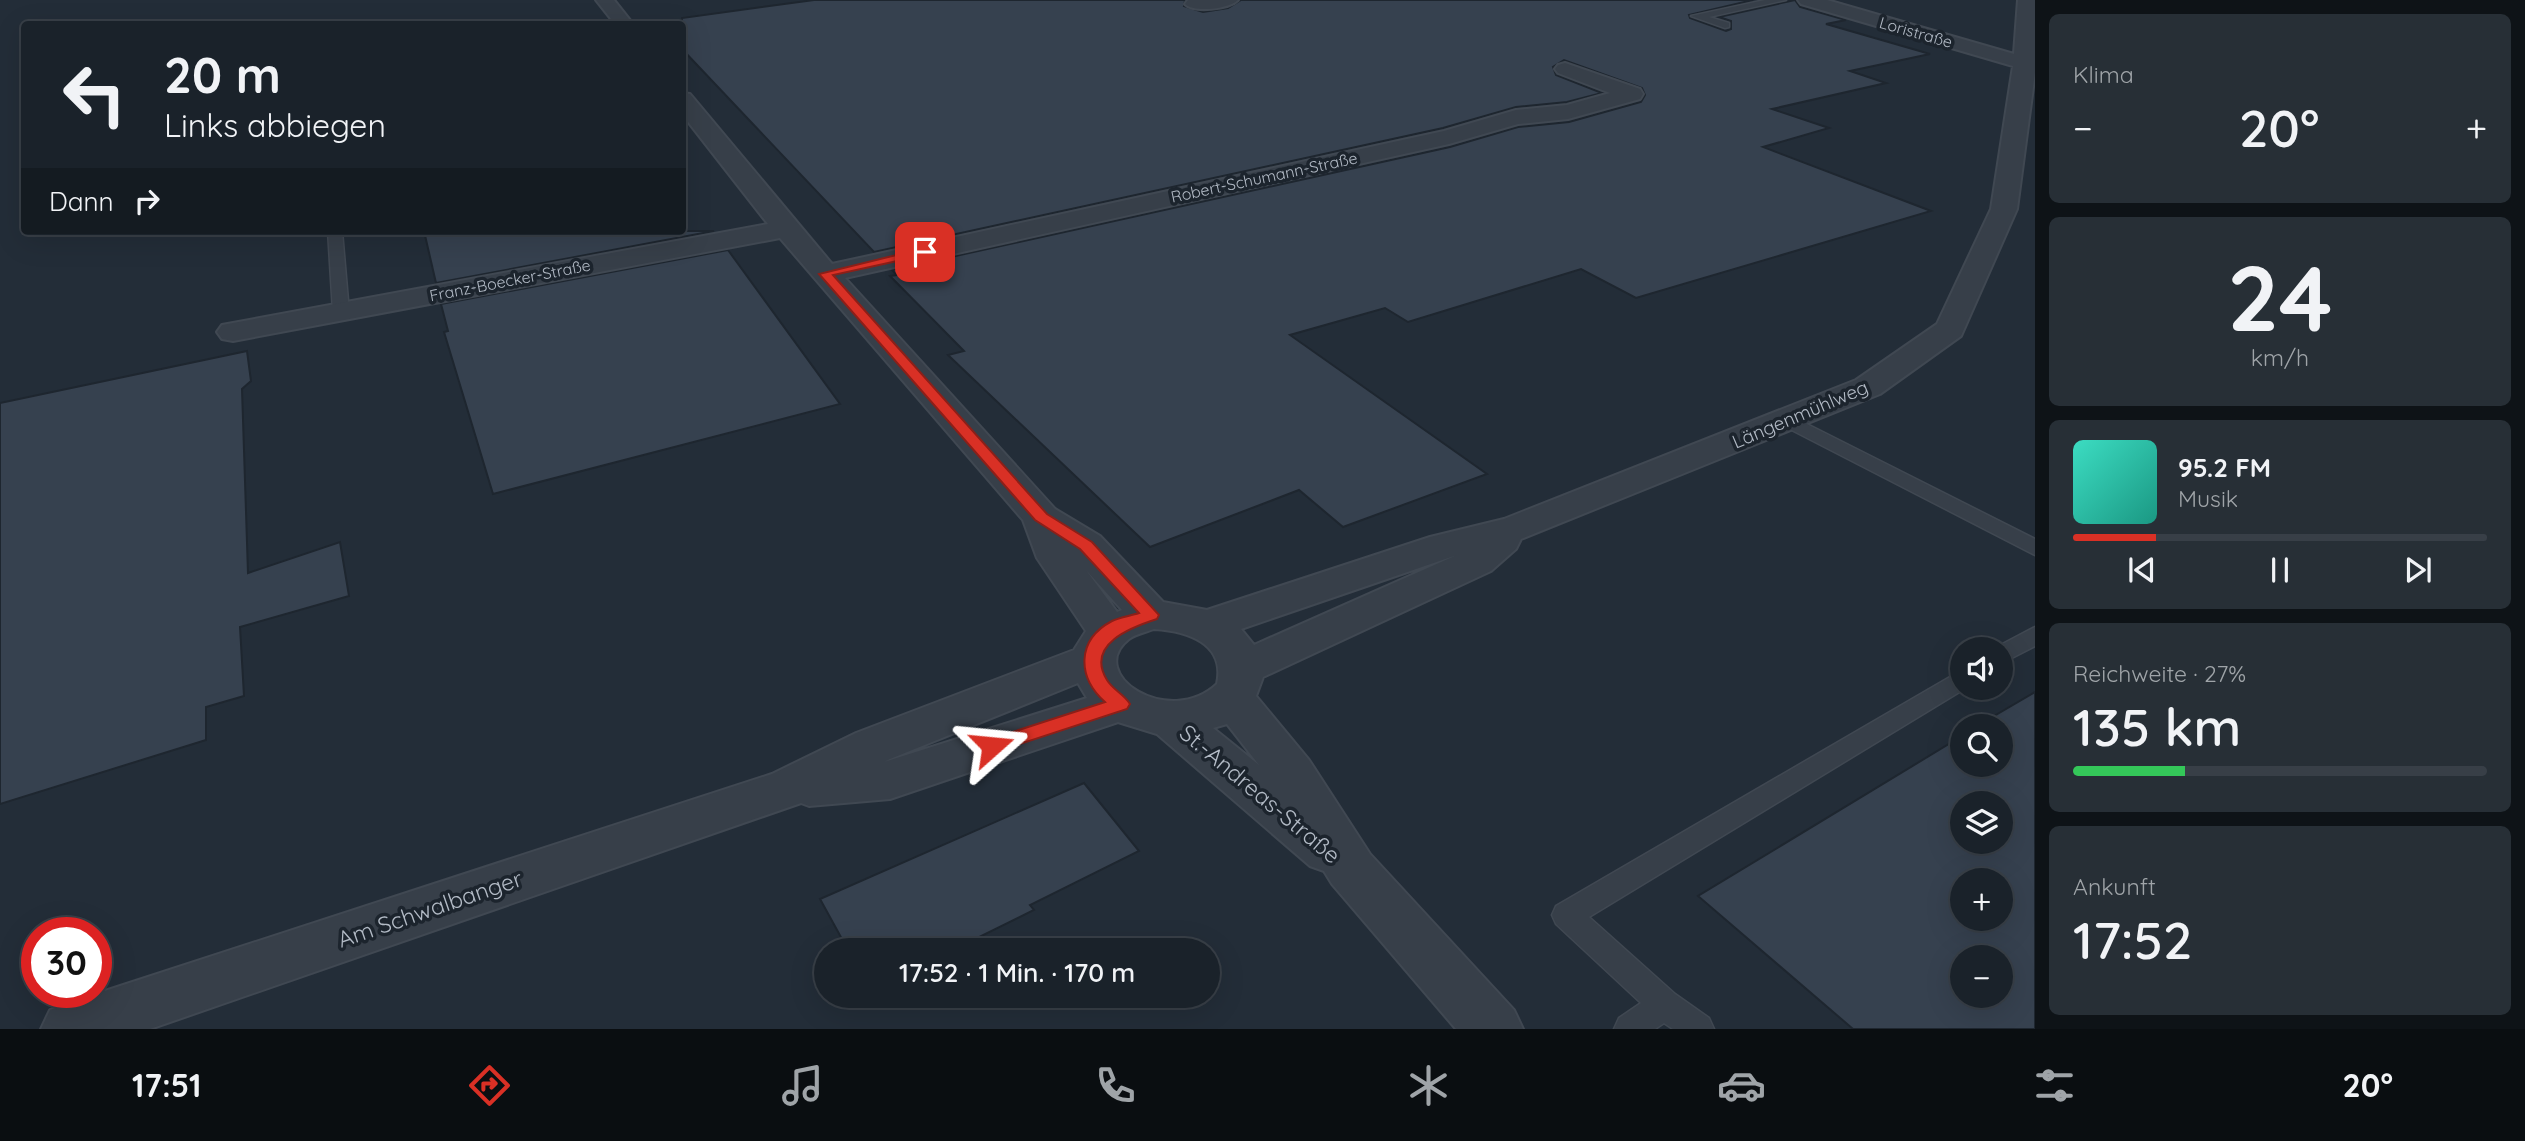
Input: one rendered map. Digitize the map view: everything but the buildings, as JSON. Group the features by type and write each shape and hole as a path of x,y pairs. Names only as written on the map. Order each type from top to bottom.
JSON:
{"street":[{"path":"605,0 622,21"},
{"path":"1194,5 1229,0"},
{"name":"Loristraße","path":"1807,0 2030,65"},
{"name":"Längenmühlweg","path":"1207,625 1444,546 1517,528 1789,421 1868,387 1950,329 2004,209 2030,65 2027,0"},
{"name":"Robert-Schumann-Straße","path":"825,274 1448,136 1517,117 1567,112 1632,94 1565,69"},
{"path":"686,104 786,229 1041,517 1086,545 1151,615"},
{"name":"Franz-Boecker-Straße","path":"233,332 786,229"},
{"path":"1041,517 1057,558 1101,646"},
{"name":"Längenmühlweg","path":"1238,683 1477,562 1517,528"},
{"path":"1170,615 1207,625 1232,644 1238,683 1206,714 1170,719 1150,717 1120,704 1101,688 1094,674 1101,646 1133,619 1170,615"},
{"name":"Am Schwalbanger","path":"71,1029 789,788 873,746 1101,646"},
{"name":"St.-Andreas-Straße","path":"1238,683 1351,869"},
{"name":"Am Schwalbanger","path":"789,788 890,780 1120,704"},
{"name":"St.-Andreas-Straße","path":"1170,719 1351,869 1493,1029"}],"lane":[{"path":"1725,25 1696,16 1781,0"},
{"path":"335,235 341,312"},
{"path":"1789,421 2035,548"},
{"path":"2013,648 2035,635"},
{"path":"1698,1029 1664,1004 1567,915 1950,686"},
{"path":"1630,1029 1664,1004"}],"route":[{"path":"925,252 825,274 1041,517 1086,545 1151,615 1117,626 1105,635 1096,647 1094,674 1101,688 1120,704 992,746"}]}
